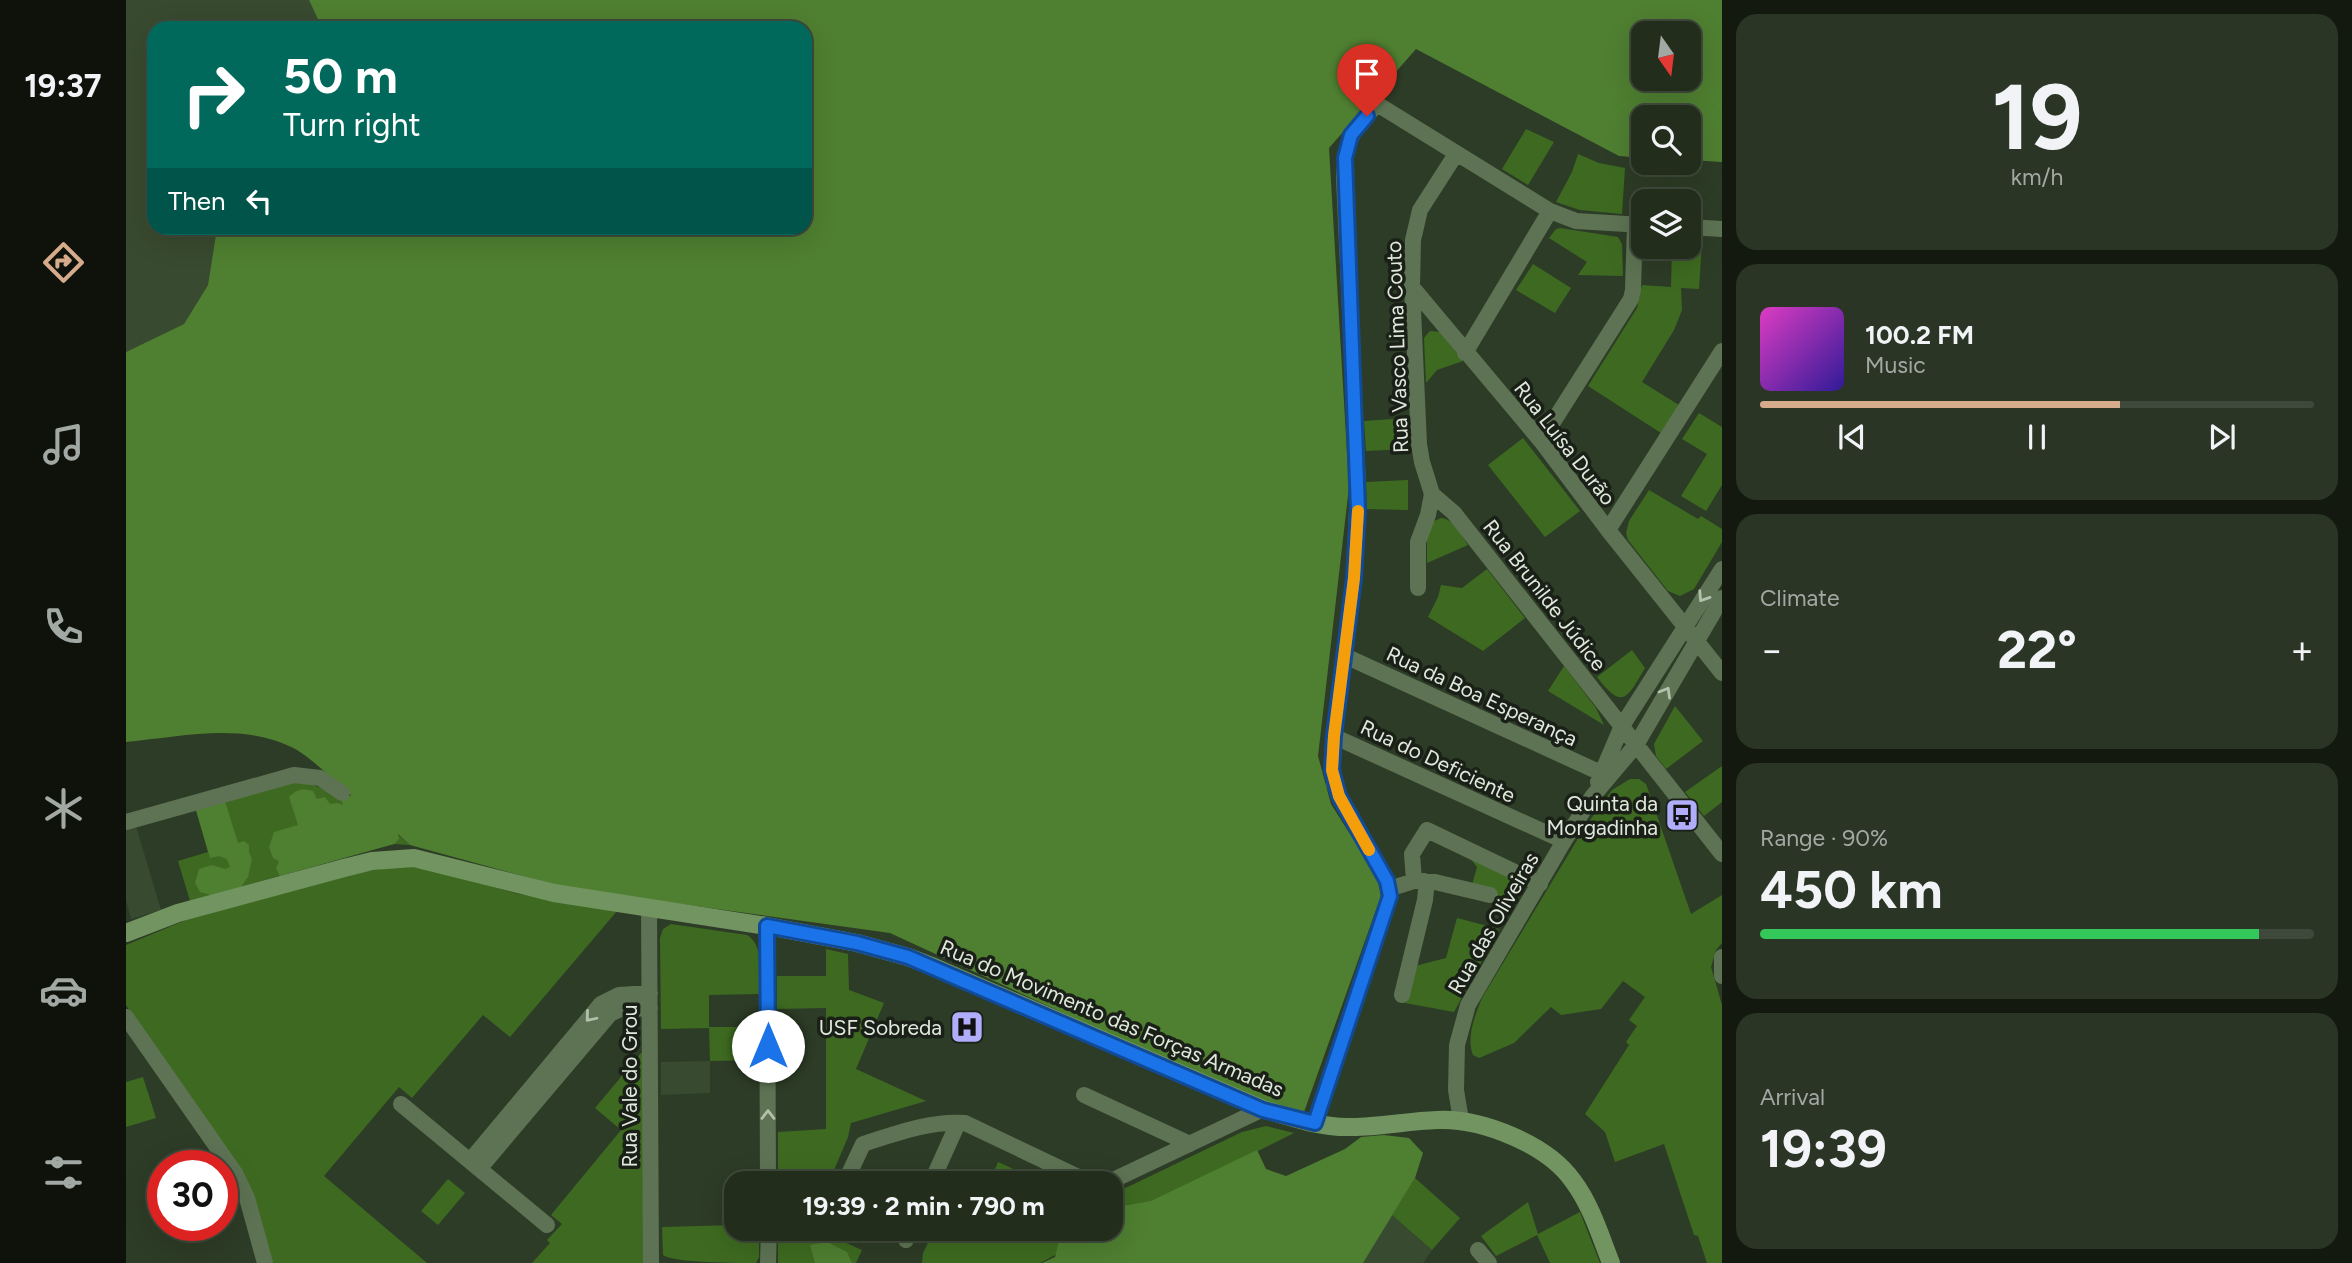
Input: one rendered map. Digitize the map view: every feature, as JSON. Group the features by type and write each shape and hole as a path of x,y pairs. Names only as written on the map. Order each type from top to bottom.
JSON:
{"main road":[{"name":"Rua do Movimento das Forças Armadas","path":"126,933 160,919 262,889 353,865 393,858 424,860 529,888 857,943 908,957 1263,1110 1315,1123 1351,1127 1438,1119 1461,1120 1499,1131 1520,1140 1562,1167 1584,1199 1611,1263"}],"street":[{"path":"1315,1123 1388,904 1389,889 1339,796 1334,783 1332,754 1355,567 1358,486 1345,158 1351,135 1377,104 1550,211 1576,221 1631,224"},
{"name":"Rua Vasco Lima Couto","path":"1418,588 1418,542 1432,494 1419,444 1412,287 1413,240 1417,217 1456,154"},
{"path":"1465,353 1550,211"},
{"path":"1701,228 1722,229"},
{"path":"1541,441 1630,299 1636,259"},
{"name":"Rua Luísa Durão","path":"1412,287 1541,441 1685,625"},
{"path":"1608,530 1722,351"},
{"name":"Rua Brunilde Júdice","path":"1432,494 1454,513 1622,726"},
{"name":"Rua das Oliveiras","path":"1592,797 1622,726 1722,569"},
{"name":"Rua das Oliveiras","path":"1461,1120 1456,1090 1457,1045 1468,1005 1564,841 1592,797 1636,745 1722,598"},
{"path":"1685,625 1722,673"},
{"name":"Rua da Boa Esperança","path":"1345,656 1601,773"},
{"path":"1622,726 1722,854"},
{"name":"Rua do Deficiente","path":"1334,736 1564,841"},
{"path":"126,822 294,775 320,778 342,793"},
{"path":"1402,995 1426,890 1419,881 1412,854 1427,830 1540,884"},
{"path":"1389,889 1419,881 1490,895"},
{"name":"Rua Vale do Grou","path":"649,908 651,1263"},
{"path":"767,926 768,1171"},
{"path":"1722,957 1722,976"},
{"path":"474,1165 601,1004 619,995 650,1000"},
{"path":"126,1017 235,1172 247,1198 265,1263"},
{"path":"1084,1095 1190,1144"},
{"path":"401,1104 547,1225"},
{"path":"1123,1175 1263,1110"},
{"path":"850,1171 863,1144 923,1125 945,1122 965,1123 1066,1171"},
{"path":"936,1171 958,1123"},
{"path":"768,1263 769,1241"}],"shaded area":[{"path":"126,0 309,0 319,21 147,21 147,235 216,235 208,285 184,324 126,352"},
{"path":"136,826 161,910 131,919 126,900 126,829"},
{"path":"710,1061 710,1093 661,1095 661,1062"},
{"path":"1392,1215 1432,1250 1423,1263 1363,1263"}],"green space":[{"path":"309,0 1722,0 1722,162 1701,161 1701,105 1631,105 1631,157 1619,156 1416,49 1329,148 1349,487 1318,756 1331,804 1377,877 1381,896 1304,1112 1252,1100 890,933 566,888 410,845 398,834 399,839 394,844 280,876 276,868 279,861 273,858 269,847 274,832 298,825 289,797 297,791 313,791 317,799 325,797 330,804 343,805 342,801 351,795 318,766 297,750 277,741 235,733 126,742 126,352 184,324 208,285 216,235 812,235 812,21 319,21"},
{"path":"1526,129 1554,142 1528,185 1502,169"},
{"path":"1578,154 1599,163 1625,168 1622,214 1580,210 1556,202"},
{"path":"1560,228 1618,237 1622,244 1623,276 1578,275 1587,262 1549,238"},
{"path":"1672,259 1701,259 1699,289 1681,288 1682,310 1674,330 1642,382 1679,405 1661,433 1588,386 1637,308 1642,285 1671,287"},
{"path":"1533,264 1571,288 1555,313 1516,290"},
{"path":"1430,331 1440,332 1463,361 1437,370 1426,383 1424,338"},
{"path":"1699,413 1722,427 1722,485 1706,511 1681,496 1707,454 1682,439"},
{"path":"1407,418 1408,449 1366,451 1364,421"},
{"path":"1523,438 1580,511 1545,537 1488,465"},
{"path":"1408,480 1408,510 1367,509 1366,482"},
{"path":"1649,490 1698,519 1701,516 1722,529 1722,542 1694,589 1680,596 1668,591 1628,540 1626,533 1629,521"},
{"path":"1441,518 1453,524 1468,545 1427,563 1427,535 1432,522"},
{"path":"1487,569 1525,618 1483,651 1428,617 1441,585 1462,588"},
{"path":"1632,650 1645,668 1629,693 1619,697 1597,677"},
{"path":"1564,666 1596,708 1604,725 1548,691"},
{"path":"1675,706 1703,741 1666,769 1656,756 1654,744"},
{"path":"1722,766 1722,802 1704,816 1685,792"},
{"path":"1630,779 1639,779 1646,784 1691,914 1722,895 1722,943 1716,950 1711,967 1722,1005 1722,1263 1707,1263 1698,1236 1694,1235 1664,1144 1615,1162 1605,1132 1585,1114 1629,1045 1626,1042 1637,1026 1629,1020 1645,997 1623,981 1601,1009 1561,1015 1551,1007 1514,1043 1479,1058 1473,1055 1471,1048 1472,1026 1482,998 1585,827 1612,790"},
{"path":"293,782 311,784 345,798 352,796 410,845 394,844 378,848 190,901 178,861 208,852 196,810"},
{"path":"225,801 238,843 244,841 249,845 252,859 248,877 241,887 211,895 200,892 195,883 199,869 212,865 225,869 230,867 227,859 219,856 210,858 196,810"},
{"path":"1465,852 1525,884 1513,904 1496,896 1497,892 1472,885 1477,867"},
{"path":"401,866 423,868 519,894 617,911 510,1037 483,1015 412,1098 399,1087 324,1176 427,1263 269,1263 259,1218 238,1184 238,1150 217,1150 126,1005 126,945 186,920 361,872"},
{"path":"1457,918 1499,929 1454,1012 1405,1003 1415,966 1446,958"},
{"path":"671,924 747,935 753,940 760,962 759,994 709,995 709,1027 759,1027 759,1060 710,1061 709,1028 661,1029 660,938 663,929"},
{"path":"826,949 848,954 849,990 884,1003 856,1069 926,1101 851,1123 834,1171 778,1171 778,1132 826,1129 826,1008 777,1009 777,976 826,976"},
{"path":"641,1053 644,1053 643,1263 532,1263 550,1243 547,1240 562,1224 551,1215 621,1130 595,1108"},
{"path":"143,1077 156,1118 126,1127 126,1082"},
{"path":"1266,1126 1294,1133 1123,1219 1123,1189 1242,1132"},
{"path":"1384,1135 1409,1138 1423,1153 1415,1178 1363,1263 1042,1263 1055,1257 1059,1241 1123,1241 1123,1206 1151,1201 1257,1150 1266,1169 1286,1176 1345,1149 1361,1137"},
{"path":"998,1162 1018,1171 994,1171"},
{"path":"1415,1178 1460,1218 1432,1250 1392,1215"},
{"path":"448,1179 465,1193 438,1225 421,1211"},
{"path":"1528,1202 1538,1234 1580,1212 1600,1263 1550,1263 1537,1235 1496,1256 1481,1236"},
{"path":"724,1225 724,1241 759,1241 759,1257 756,1263 670,1258 663,1255 662,1227"},
{"path":"778,1241 844,1241 862,1250 856,1263 778,1263"},
{"path":"929,1241 1082,1241 1040,1263 922,1263"},
{"path":"827,1242 847,1252 852,1263 815,1263 810,1245"}],"slow traffic":[{"path":"1358,511 1354,578 1332,770 1339,796 1369,850"}],"place":[{"name":"Quinta da Morgadinha","path":"1682,815"},
{"name":"USF Sobreda","path":"967,1027"}],"route":[{"path":"768,1046 767,926 880,948 908,957 1263,1110 1315,1123 1390,896 1387,881 1339,796 1332,770 1354,578 1358,510 1345,158 1351,135 1367,116"}]}
